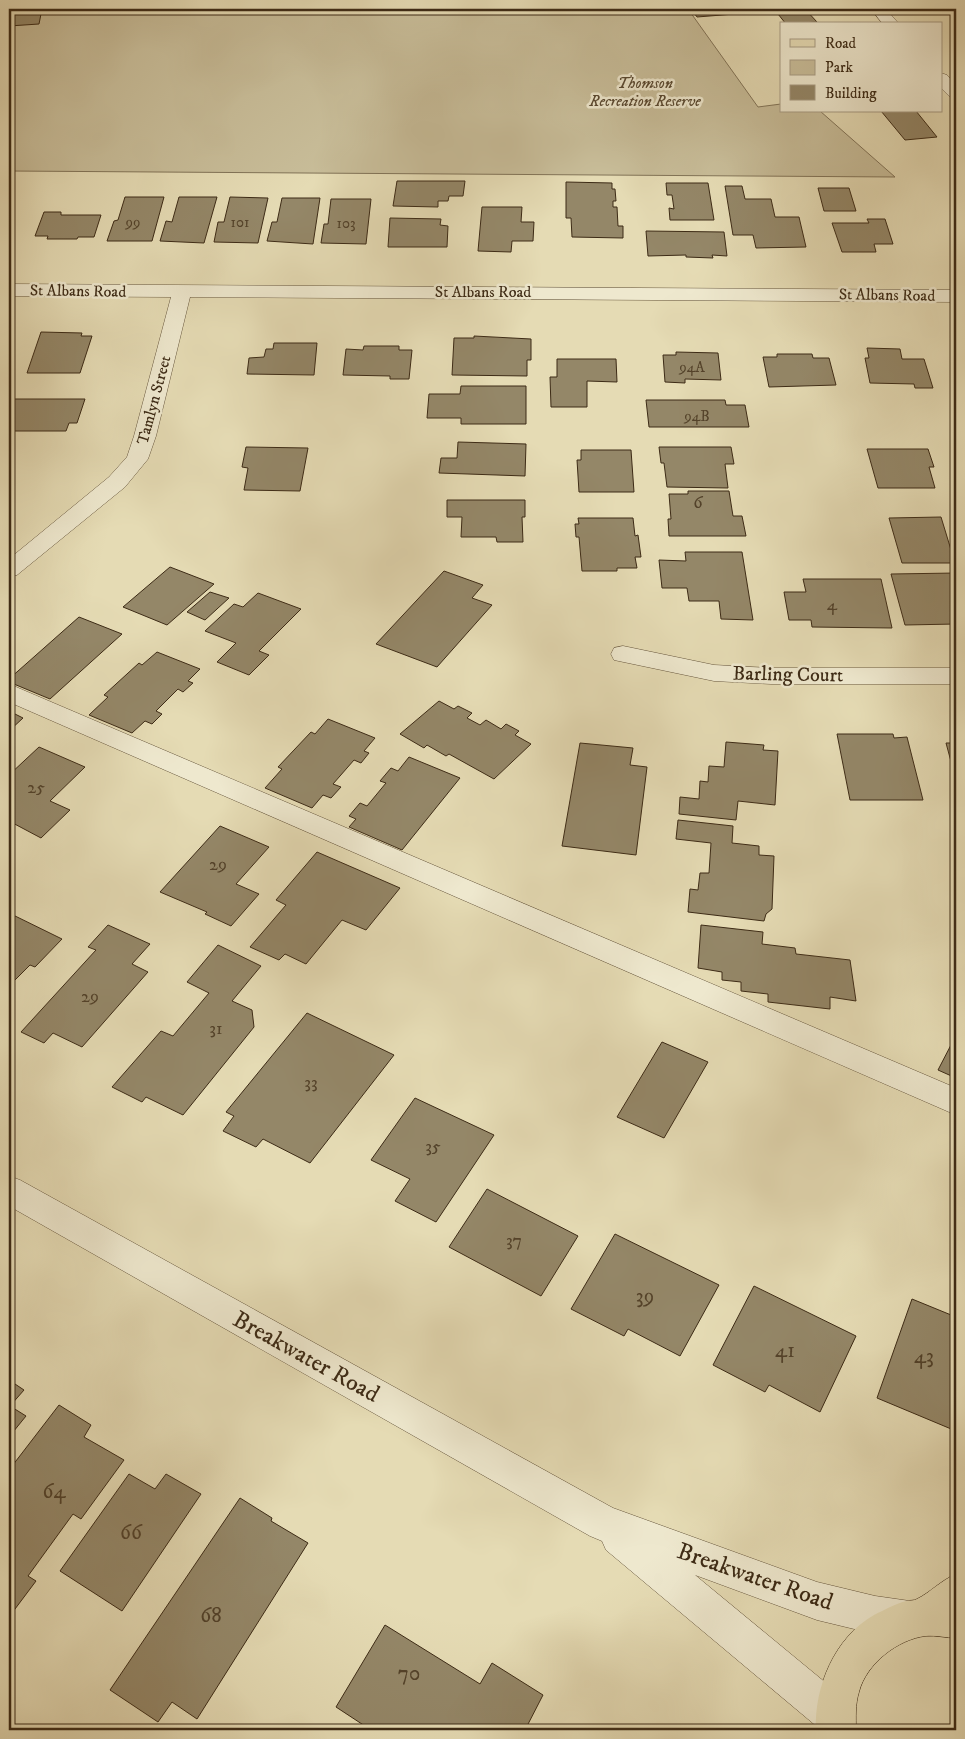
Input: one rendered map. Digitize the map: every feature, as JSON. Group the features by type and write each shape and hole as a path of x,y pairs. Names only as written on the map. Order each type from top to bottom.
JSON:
{"main road":[{"path":"833,1725 840,1687 851,1664 866,1644 887,1630 930,1619 956,1592"}],"street":[{"path":"878,9 890,22"},
{"path":"942,79 956,94"},
{"name":"St Albans Road","path":"9,290 721,293 956,296"},
{"name":"Tamlyn Street","path":"9,570 118,482 137,459 145,436 182,292"},
{"name":"Barling Court","path":"622,654 714,673 771,676 956,676"},
{"path":"9,692 956,1102"},
{"name":"Breakwater Road","path":"9,1190 603,1523 817,1601 868,1613 930,1619"},
{"name":"Breakwater Road","path":"603,1523 833,1725"}],"green space":[{"name":"Thomson Recreation Reserve","path":"9,9 688,9 758,107 780,104 780,112 821,112 895,177 9,171"}],"building":[{"path":"9,9 42,9 39,24 9,26"},
{"path":"691,9 743,9 747,13 697,17"},
{"path":"774,9 805,9 817,22 784,22"},
{"path":"882,112 917,112 937,137 905,140"},
{"path":"397,181 465,181 463,196 449,196 448,201 438,201 438,207 393,206"},
{"path":"566,182 612,183 612,189 615,189 616,201 613,201 613,207 617,207 618,226 623,226 623,238 572,237 571,218 566,218"},
{"path":"666,183 708,183 714,220 670,220 669,208 674,209 672,195 667,195"},
{"path":"725,186 742,186 745,199 771,199 775,217 799,217 806,247 756,248 753,235 733,235"},
{"path":"818,188 849,188 856,211 824,211"},
{"path":"125,197 164,197 152,241 107,241 114,221 118,220"},
{"path":"179,197 217,197 204,243 160,241 166,221 172,222"},
{"path":"230,197 268,198 258,243 214,242 218,222 224,222"},
{"path":"282,198 320,198 313,244 267,241 272,222 277,222"},
{"path":"331,199 371,199 366,244 321,243 324,224 328,224"},
{"path":"482,207 522,207 521,222 534,222 533,241 512,241 511,252 478,251"},
{"path":"44,212 61,212 61,215 101,215 94,237 47,239 48,236 35,236"},
{"path":"390,218 441,219 440,225 448,226 447,247 388,247"},
{"path":"867,219 885,219 893,244 874,244 876,252 842,252 832,223 869,223"},
{"path":"646,231 724,232 727,256 712,255 713,258 686,257 686,255 648,256"},
{"path":"41,332 82,333 81,336 92,336 80,373 27,373"},
{"path":"474,336 531,339 531,360 527,360 527,376 452,375 454,338 474,338"},
{"path":"274,343 317,343 314,375 247,374 249,358 264,357 266,349 273,349"},
{"path":"364,346 399,346 399,350 412,350 409,379 390,379 390,376 343,375 346,349 363,350"},
{"path":"867,348 900,349 902,359 924,359 933,388 915,388 914,384 870,383 865,358 869,358"},
{"path":"676,352 718,353 721,380 685,379 685,383 665,382 663,355 676,355"},
{"path":"777,354 812,354 813,358 829,358 836,385 769,387 763,357 777,357"},
{"path":"557,359 616,359 617,382 587,381 587,407 551,407 550,377 557,377"},
{"path":"461,386 526,386 526,424 461,424 461,418 427,418 429,394 460,394"},
{"path":"9,399 85,399 77,423 69,423 66,431 9,431"},
{"path":"646,400 725,400 726,405 745,405 749,427 649,427"},
{"path":"458,442 526,444 525,476 439,473 441,458 457,458"},
{"path":"246,447 308,448 300,491 244,490 248,468 242,467"},
{"path":"659,447 731,447 734,464 725,464 728,488 667,487 664,463 661,463"},
{"path":"867,449 928,449 934,467 929,467 935,488 878,488"},
{"path":"581,450 631,450 634,492 579,492 577,460 581,460"},
{"path":"688,491 729,491 733,516 742,516 746,536 669,536 668,519 671,519 669,494 688,494"},
{"path":"447,500 525,500 525,517 522,517 523,542 497,542 496,537 461,537 462,517 447,517"},
{"path":"941,517 955,563 902,563 889,518"},
{"path":"578,518 633,518 635,536 638,535 641,557 635,557 637,568 617,568 617,571 582,571 579,537 576,537 575,524 579,524"},
{"path":"685,552 742,552 753,620 721,619 719,601 689,601 687,588 662,588 659,560 686,561"},
{"path":"170,567 214,584 167,625 123,607"},
{"path":"444,571 483,585 472,598 492,605 437,667 376,644"},
{"path":"956,573 956,624 905,625 891,574"},
{"path":"803,579 881,579 892,628 812,627 811,620 789,620 784,592 806,592"},
{"path":"210,592 229,598 205,620 187,612"},
{"path":"258,593 301,609 259,651 269,655 249,675 217,662 236,643 205,631 234,604 243,607"},
{"path":"79,617 122,634 50,699 9,682 9,679"},
{"path":"157,652 200,669 188,681 193,683 183,692 178,689 156,711 162,714 152,724 145,721 132,733 89,715 108,697 104,695 139,663 142,665"},
{"path":"439,701 454,709 458,706 472,713 467,718 480,725 486,720 501,729 506,724 519,731 515,735 531,744 494,779 449,754 446,756 427,745 424,748 400,734"},
{"path":"9,711 23,718 9,731"},
{"path":"328,719 375,738 364,751 369,753 361,763 354,760 333,784 341,787 331,798 323,795 312,808 265,788 282,769 278,767 311,732 315,734"},
{"path":"837,734 893,734 894,738 907,737 923,800 850,800"},
{"path":"726,742 764,745 763,750 778,751 775,805 738,801 736,820 679,814 680,797 699,799 700,781 708,782 709,766 724,767"},
{"path":"580,743 633,748 630,765 647,767 636,855 562,846"},
{"path":"946,743 956,743 956,780"},
{"path":"39,747 85,767 50,801 70,810 41,838 9,821 9,775"},
{"path":"409,757 460,778 402,850 349,827 356,819 349,816 360,803 367,806 386,783 380,781 391,768 398,771"},
{"path":"678,820 733,826 732,843 759,846 759,855 774,856 772,909 766,914 764,921 688,912 690,889 698,890 700,873 709,873 711,843 676,839"},
{"path":"220,826 269,847 236,884 259,894 231,926 205,914 207,912 160,892"},
{"path":"317,852 400,888 366,930 342,920 306,964 285,954 279,960 250,947 286,905 276,900"},
{"path":"9,913 62,939 35,967 30,965 9,986"},
{"path":"108,925 150,944 132,964 148,972 82,1047 53,1033 44,1043 21,1032 96,950 88,947"},
{"path":"701,925 763,932 762,944 795,948 796,954 850,960 856,1001 830,997 830,1009 768,1002 768,994 741,991 741,982 722,980 722,972 698,968"},
{"path":"218,945 261,966 232,1001 252,1010 254,1027 183,1115 146,1097 142,1102 112,1087 161,1031 173,1036 209,993 187,982"},
{"path":"307,1013 394,1055 310,1163 263,1139 256,1147 223,1131 234,1116 226,1112"},
{"path":"662,1042 708,1062 664,1138 617,1117"},
{"path":"952,1043 956,1045 956,1078 938,1070"},
{"path":"415,1098 494,1135 436,1222 395,1201 410,1179 371,1160"},
{"path":"487,1189 578,1236 541,1296 449,1247"},
{"path":"615,1234 719,1285 680,1356 628,1329 624,1336 571,1309"},
{"path":"754,1286 856,1336 820,1412 769,1385 765,1392 713,1365"},
{"path":"912,1299 956,1317 956,1431 877,1398"},
{"path":"9,1380 24,1390 10,1406 26,1416 9,1437"},
{"path":"59,1405 91,1425 84,1437 124,1460 81,1519 73,1514 28,1576 36,1581 9,1617 9,1470"},
{"path":"129,1474 155,1489 166,1474 201,1494 122,1611 60,1571"},
{"path":"240,1498 272,1518 271,1521 308,1543 197,1719 172,1702 158,1722 110,1690"},
{"path":"385,1625 480,1684 492,1663 543,1695 525,1730 371,1730 336,1707"}]}
